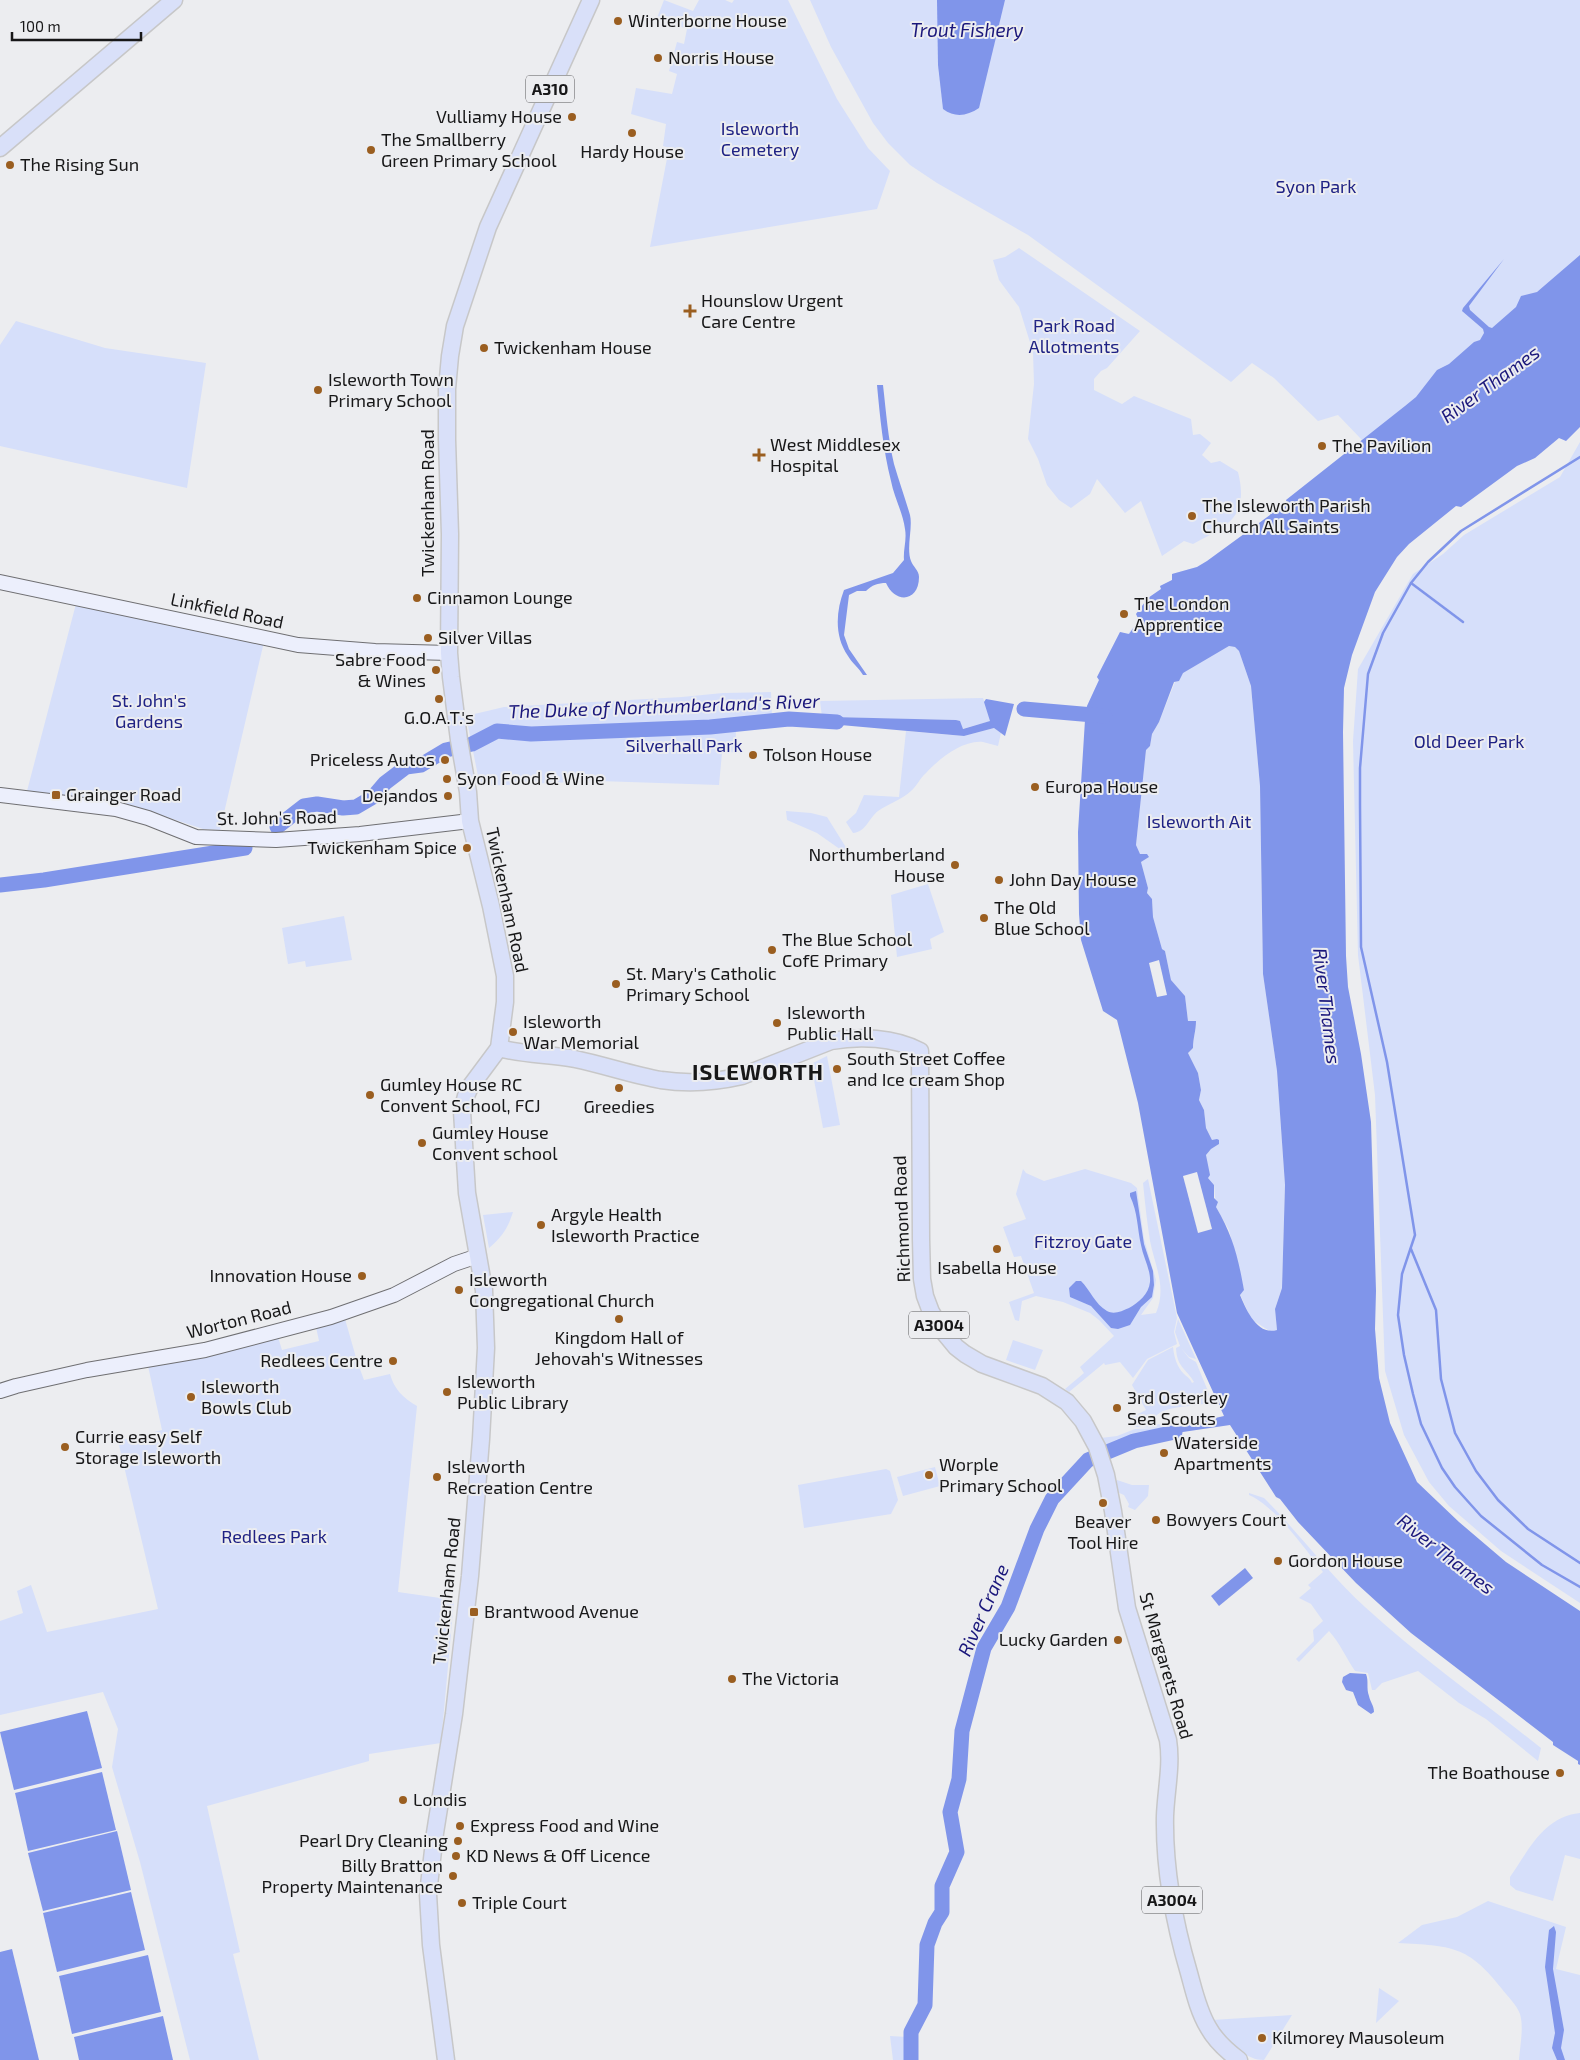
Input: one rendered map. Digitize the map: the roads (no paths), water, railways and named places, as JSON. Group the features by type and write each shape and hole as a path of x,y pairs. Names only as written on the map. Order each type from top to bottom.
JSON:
{"main road":[{"path":"2,142 174,0"},
{"name":"Twickenham Road","path":"446,2060 431,1945 428,1894 432,1851 460,1669 470,1576 481,1440 486,1328 484,1290 467,1193 462,1111 470,1087 499,1048 504,1002 504,972 470,821 468,792 459,740 449,652 450,534 447,389 455,326 488,227 591,0"},
{"name":"Richmond Road","path":"499,1048 510,1052 576,1059 662,1080 696,1082 742,1076 831,1041 844,1039 865,1038 881,1040 911,1046 920,1051 919,1128 922,1278 925,1296 931,1312 948,1338 966,1354 982,1364 1042,1386 1067,1402 1080,1416 1095,1442 1105,1470"},
{"name":"St Margarets Road","path":"1105,1470 1114,1510 1127,1608 1169,1746 1165,1815 1166,1853 1170,1889 1182,1946 1200,2012 1207,2026 1222,2046 1239,2060"}],"street":[{"name":"Linkfield Road","path":"0,582 298,645 375,651 449,652"},
{"name":"St. John's Road","path":"0,795 116,809 148,818 196,837 276,840 360,834 470,821"},
{"name":"Worton Road","path":"0,1391 87,1370 205,1350 331,1317 394,1295 454,1264 478,1256"}],"water":[{"name":"Trout Fishery","path":"937,0 1005,0 979,108 970,113 956,115 943,109 938,65"},
{"name":"River Thames","path":"1580,255 1580,427 1566,441 1559,438 1535,458 1517,466 1461,507 1456,506 1409,544 1397,557 1375,592 1352,655 1344,688 1346,956 1348,987 1361,1054 1371,1122 1376,1291 1375,1329 1379,1378 1390,1423 1417,1482 1459,1522 1506,1562 1580,1611 1580,1765 1578,1761 1553,1745 1553,1742 1411,1633 1356,1583 1298,1522 1280,1499 1276,1497 1230,1425 1156,1436 1184,1425 1224,1416 1177,1313 1138,1103 1117,1020 1103,1011 1081,940 1079,914 1078,832 1087,706 1099,680 1097,677 1120,632 1129,634 1139,620 1136,614 1148,598 1161,589 1160,586 1172,580 1172,574 1197,567 1270,515 1273,510 1288,505 1286,500 1416,397 1437,370 1449,364 1474,342 1480,340 1484,333 1483,329 1462,311 1504,259 1469,306 1470,310 1492,328 1516,307 1521,296 1537,292","holes":["1229,646 1235,647 1239,651 1251,686 1260,786 1263,974 1277,1071 1285,1185 1282,1288 1275,1309 1277,1330 1270,1331 1264,1329 1253,1320 1240,1295 1244,1290 1237,1257 1231,1237 1216,1207 1218,1202 1214,1198 1214,1185 1208,1178 1210,1175 1206,1155 1219,1144 1219,1140 1212,1140 1206,1128 1204,1110 1199,1100 1201,1090 1198,1073 1188,1053 1193,1048 1196,1021 1188,1021 1185,996 1171,980 1165,951 1162,949 1153,917 1152,899 1147,893 1148,888 1141,862 1149,857 1147,854 1140,854 1136,845 1146,750 1150,746 1152,734 1159,722 1174,682 1179,681 1183,673"]},
{"path":"877,385 883,385 894,464 910,515 910,556 919,577 915,591 906,597 900,597 895,594 886,583 880,583 866,591 857,591 849,595 844,635 849,649 867,675 863,675 850,659 840,640 838,615 841,598 844,590 893,573 904,560 906,537 886,457"},
{"path":"986,699 1014,704 1005,736 994,728 964,736 818,723 818,717 956,720 960,721 963,729 990,721 984,702"},
{"path":"1136,1191 1144,1244 1153,1271 1154,1285 1152,1297 1141,1307 1130,1325 1118,1329 1111,1328 1091,1306 1070,1297 1069,1288 1076,1281 1081,1281 1099,1305 1112,1313 1129,1308 1145,1294 1150,1282 1149,1273 1142,1250 1136,1214 1130,1196 1130,1193"},
{"path":"1245,1568 1253,1578 1219,1606 1211,1596"},
{"path":"1350,1673 1366,1674 1368,1693 1374,1710 1371,1714 1358,1705 1353,1692 1346,1690 1342,1682 1343,1677"},
{"path":"87,1711 102,1768 14,1790 0,1732"},
{"path":"102,1772 116,1830 28,1851 15,1793"},
{"path":"117,1831 131,1890 43,1911 28,1853"},
{"path":"131,1892 145,1950 57,1972 43,1913"},
{"path":"1554,1926 1556,1932 1553,1969 1564,2030 1561,2048 1565,2060 1557,2060 1552,2048 1555,2033 1545,1967 1549,1930"},
{"path":"12,1949 39,2060 0,2060 0,1952"},
{"path":"148,1955 161,2012 72,2034 59,1976"},
{"path":"163,2016 173,2060 79,2060 74,2037"}],"waterway":[{"path":"1580,457 1461,531 1428,562 1411,583 1383,633 1368,674 1360,768 1361,947 1387,1062 1415,1235 1402,1274 1398,1315 1404,1355 1421,1424 1442,1468 1455,1487 1481,1516 1542,1565 1580,1587"},
{"path":"1411,583 1463,622"},
{"name":"The Duke of Northumberland's River","path":"1024,709 1105,716"},
{"name":"The Duke of Northumberland's River","path":"277,827 304,806 317,804 343,808 356,807 373,797 385,783 406,767 421,765 446,750 472,744 497,731 531,734 710,727 789,719 837,722"},
{"name":"The Duke of Northumberland's River","path":"0,885 44,880 245,848"},
{"path":"1411,1249 1436,1310 1441,1379 1455,1433 1476,1471 1498,1500 1528,1529 1580,1563"},
{"name":"River Crane","path":"911,2060 911,2032 925,2005 927,1945 935,1923 942,1912 942,1886 957,1852 950,1812 959,1779 962,1731 984,1648 1008,1607 1037,1529 1052,1499 1088,1460 1134,1441 1175,1432"}],"place":[{"name":"Winterborne House","path":"618,21"},
{"name":"Norris House","path":"658,58"},
{"name":"Vulliamy House","path":"572,117"},
{"name":"Hardy House","path":"632,133"},
{"name":"The Smallberry Green Primary School","path":"371,150"},
{"name":"The Rising Sun","path":"10,165"},
{"name":"Hounslow Urgent Care Centre","path":"690,311"},
{"name":"Twickenham House","path":"484,348"},
{"name":"Isleworth Town Primary School","path":"318,390"},
{"name":"The Pavilion","path":"1322,446"},
{"name":"West Middlesex Hospital","path":"759,455"},
{"name":"The Isleworth Parish Church All Saints","path":"1192,516"},
{"name":"Cinnamon Lounge","path":"417,598"},
{"name":"The London Apprentice","path":"1124,614"},
{"name":"Silver Villas","path":"428,638"},
{"name":"Sabre Food & Wines","path":"436,670"},
{"name":"G.O.A.T.'s","path":"439,699"},
{"name":"Tolson House","path":"753,755"},
{"name":"Priceless Autos","path":"445,760"},
{"name":"Syon Food & Wine","path":"447,779"},
{"name":"Europa House","path":"1035,787"},
{"name":"Grainger Road","path":"56,795"},
{"name":"Dejandos","path":"448,796"},
{"name":"Twickenham Spice","path":"467,848"},
{"name":"Northumberland House","path":"955,865"},
{"name":"John Day House","path":"999,880"},
{"name":"The Old Blue School","path":"984,918"},
{"name":"The Blue School CofE Primary","path":"772,950"},
{"name":"St. Mary's Catholic Primary School","path":"616,984"},
{"name":"Isleworth Public Hall","path":"777,1023"},
{"name":"Isleworth War Memorial","path":"513,1032"},
{"name":"South Street Coffee and Ice cream Shop","path":"837,1069"},
{"name":"Greedies","path":"619,1088"},
{"name":"Gumley House RC Convent School, FCJ","path":"370,1095"},
{"name":"Gumley House Convent school","path":"422,1143"},
{"name":"Argyle Health Isleworth Practice","path":"541,1225"},
{"name":"Isabella House","path":"997,1249"},
{"name":"Innovation House","path":"362,1276"},
{"name":"Isleworth Congregational Church","path":"459,1290"},
{"name":"Kingdom Hall of Jehovah's Witnesses","path":"619,1319"},
{"name":"Redlees Centre","path":"393,1361"},
{"name":"Isleworth Public Library","path":"447,1392"},
{"name":"Isleworth Bowls Club","path":"191,1397"},
{"name":"3rd Osterley Sea Scouts","path":"1117,1408"},
{"name":"Currie easy Self Storage Isleworth","path":"65,1447"},
{"name":"Waterside Apartments","path":"1164,1453"},
{"name":"Worple Primary School","path":"929,1475"},
{"name":"Isleworth Recreation Centre","path":"437,1477"},
{"name":"Beaver Tool Hire","path":"1103,1503"},
{"name":"Bowyers Court","path":"1156,1520"},
{"name":"Gordon House","path":"1278,1561"},
{"name":"Brantwood Avenue","path":"474,1612"},
{"name":"Lucky Garden","path":"1118,1640"},
{"name":"The Victoria","path":"732,1679"},
{"name":"The Boathouse","path":"1560,1773"},
{"name":"Londis","path":"403,1800"},
{"name":"Express Food and Wine","path":"460,1826"},
{"name":"Pearl Dry Cleaning","path":"458,1841"},
{"name":"KD News & Off Licence","path":"456,1856"},
{"name":"Billy Bratton Property Maintenance","path":"453,1876"},
{"name":"Triple Court","path":"462,1903"},
{"name":"Kilmorey Mausoleum","path":"1262,2038"}],"district":[{"name":"ISLEWORTH","path":"758,1072"}],"park label":[{"name":"Isleworth Cemetery","path":"760,139"},
{"name":"Syon Park","path":"1316,187"},
{"name":"Park Road Allotments","path":"1074,336"},
{"name":"St. John's Gardens","path":"149,711"},
{"name":"Old Deer Park","path":"1469,742"},
{"name":"Silverhall Park","path":"684,746"},
{"name":"Isleworth Ait","path":"1199,822"},
{"name":"Fitzroy Gate","path":"1083,1242"},
{"name":"Redlees Park","path":"274,1537"}]}
